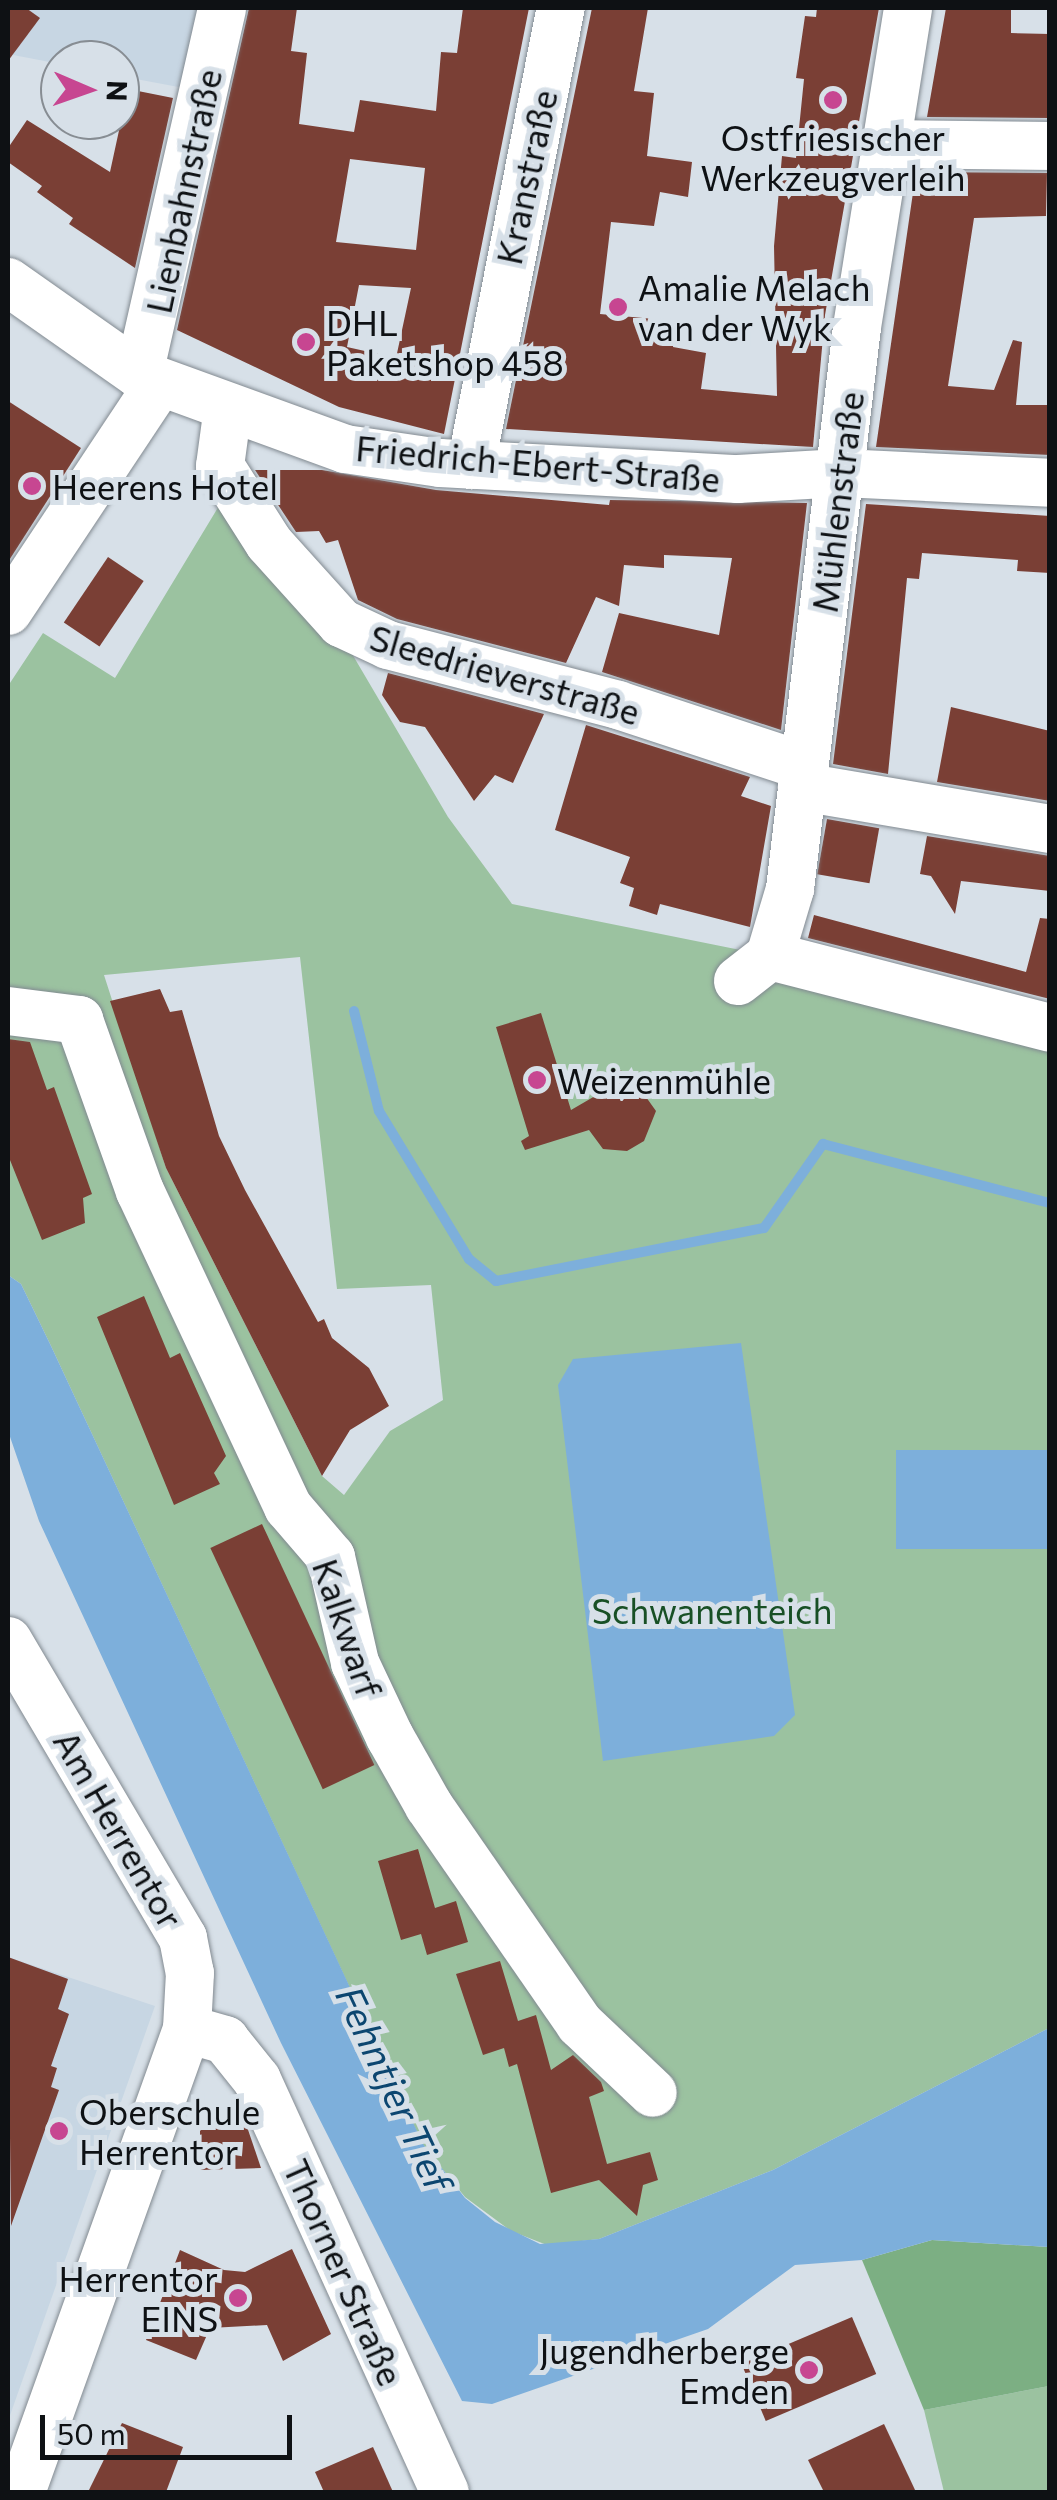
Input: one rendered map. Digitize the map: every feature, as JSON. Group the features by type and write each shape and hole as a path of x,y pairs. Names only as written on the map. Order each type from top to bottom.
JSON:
{"street":[{"name":"Lienbahnstraße","path":"149,379 222,8"},
{"name":"Kranstraße","path":"470,465 561,8"},
{"name":"Mühlenstraße","path":"908,8 885,144 790,890 754,968 1050,1028"},
{"path":"885,144 1050,146"},
{"name":"Friedrich-Ebert-Straße","path":"8,282 149,379 344,449 470,465 738,479 841,473 1050,484"},
{"path":"8,611 149,379"},
{"name":"Sleedrieverstraße","path":"228,407 220,466 269,543 341,623 388,644 618,705 803,776 1050,829"},
{"name":"Kalkwarf","path":"8,1011 66,1014 85,1029 140,1192 288,1507 331,1557 355,1663 390,1737 429,1806 580,2024 653,2093"},
{"name":"Am Herrentor","path":"12,1658 183,1938 190,1972 187,2028 22,2492"},
{"name":"Thorner Straße","path":"187,2028 225,2040 257,2080 444,2492"}],"shaded area":[{"path":"8,8 207,8 189,89 140,80 140,40 40,40 40,60 8,54"},
{"name":"Oberschule Herrentor","path":"8,1957 155,2006 8,2421"}],"green space":[{"name":"Schwanenteich","path":"231,486 348,647 448,817 512,904 770,956 1049,1028 1049,2028 773,2170 599,2239 547,2245 511,2231 465,2197 423,2145 51,1346 21,1284 8,1275 8,686 43,633 115,678","holes":["300,957 337,1289 431,1285 443,1400 390,1431 344,1495 322,1476 166,1168 104,975"]},
{"path":"932,2240 1049,2247 1049,2386 924,2410 862,2260"},
{"path":"1049,2386 1049,2492 944,2492 924,2410"}],"water":[{"name":"Fehntjer Tief","path":"8,1275 21,1284 51,1346 423,2144 465,2198 495,2222 540,2244 599,2239 773,2170 1049,2028 1049,2247 932,2240 862,2260 795,2265 708,2329 492,2404 462,2401 281,2043 39,1521 8,1431"},
{"name":"Schwanenteich","path":"741,1343 795,1715 774,1736 603,1761 558,1385 573,1359"},
{"path":"896,1450 1049,1450 1049,1549 896,1549"}],"building":[{"path":"8,8 26,8 40,18 8,61"},
{"path":"249,8 297,8 291,51 307,53 299,124 354,132 360,100 436,111 441,52 457,53 463,8 529,8 444,434 339,407 177,330","holes":["350,159 425,168 416,250 336,242","359,285 411,288 396,358 347,347"]},
{"path":"592,8 648,8 634,91 654,93 647,156 692,162 688,197 660,192 654,226 611,222 600,314 675,321 673,347 706,353 701,389 777,396 774,246 782,156 796,158 804,79 796,78 805,16 816,17 817,8 879,8 825,315 813,447 506,429"},
{"path":"946,8 1011,8 1011,33 1050,34 1050,118 927,117"},
{"path":"140,91 173,98 135,268 69,224 73,218 37,192 42,186 8,162 8,148 27,120 40,128 40,140 59,140 110,172 117,140 140,140"},
{"path":"916,172 1047,173 1046,216 974,218 948,386 994,390 1013,340 1022,342 1016,405 1050,405 1050,455 876,447"},
{"name":"Heerens Hotel","path":"8,401 81,448 8,562"},
{"path":"255,470 322,470 436,490 609,505 610,500 807,503 781,730 602,672 619,613 719,635 732,558 664,555 664,568 624,565 619,606 596,597 566,663 397,619 358,600 338,540 326,543 319,531 296,532"},
{"path":"866,504 1050,516 1050,573 1017,571 1018,560 922,553 919,579 907,578 888,774 833,764"},
{"path":"108,557 144,581 99,647 64,622"},
{"path":"388,673 544,714 513,783 495,775 474,801 425,727 400,722 382,695"},
{"path":"951,707 1050,731 1050,801 937,782"},
{"path":"586,725 750,777 741,796 771,806 750,927 660,904 657,915 629,906 634,888 620,883 630,857 555,830"},
{"path":"827,819 879,828 869,883 817,874"},
{"path":"927,836 1050,856 1050,891 961,881 955,914 931,876 920,874"},
{"path":"814,915 1026,972 1040,918 1050,919 1050,999 808,938"},
{"path":"160,989 170,1012 182,1010 219,1136 245,1190 318,1322 324,1319 332,1338 369,1368 389,1406 350,1430 322,1476 166,1168 110,1001"},
{"name":"Weizenmühle","path":"541,1013 571,1110 614,1085 617,1070 644,1075 641,1090 656,1111 644,1141 627,1151 603,1149 589,1130 525,1150 521,1141 529,1136 496,1027"},
{"path":"8,1039 30,1042 47,1090 54,1087 92,1194 83,1198 85,1223 42,1240 8,1155"},
{"path":"144,1296 170,1358 180,1353 226,1456 214,1473 220,1484 174,1505 97,1317"},
{"path":"262,1524 374,1765 323,1789 210,1548"},
{"path":"418,1849 435,1908 456,1901 468,1942 427,1955 421,1934 401,1940 378,1861"},
{"path":"8,1957 68,1979 58,2009 69,2014 51,2066 57,2068 51,2087 59,2090 11,2226"},
{"path":"500,1961 518,2021 536,2015 551,2070 573,2055 601,2082 604,2091 589,2097 607,2164 650,2152 658,2180 643,2185 637,2216 599,2180 551,2193 517,2064 509,2067 504,2048 483,2055 456,1974"},
{"path":"219,2112 242,2112 261,2168 200,2170 200,2131"},
{"name":"Herrentor EINS","path":"292,2249 331,2334 283,2361 267,2325 210,2328 196,2360 146,2340 180,2250 224,2270 245,2272"},
{"name":"Jugendherberge Emden","path":"852,2317 876,2374 766,2421 742,2364"},
{"path":"122,2423 183,2447 166,2492 88,2492"},
{"name":"Jugendherberge Emden","path":"884,2424 916,2492 824,2492 808,2460"},
{"path":"373,2447 393,2492 324,2492 315,2472"}],"waterway":[{"path":"354,1011 379,1111 469,1259 496,1281 764,1228 823,1144 1050,1203"}],"place":[{"name":"Ostfriesischer Werkzeugverleih","path":"833,100"},
{"name":"Amalie Melach van der Wyk","path":"618,307"},
{"name":"DHL Paketshop 458","path":"306,342"},
{"name":"Heerens Hotel","path":"32,486"},
{"name":"Weizenmühle","path":"537,1080"},
{"name":"Oberschule Herrentor","path":"59,2131"},
{"name":"Herrentor EINS","path":"238,2298"},
{"name":"Jugendherberge Emden","path":"809,2370"}]}
